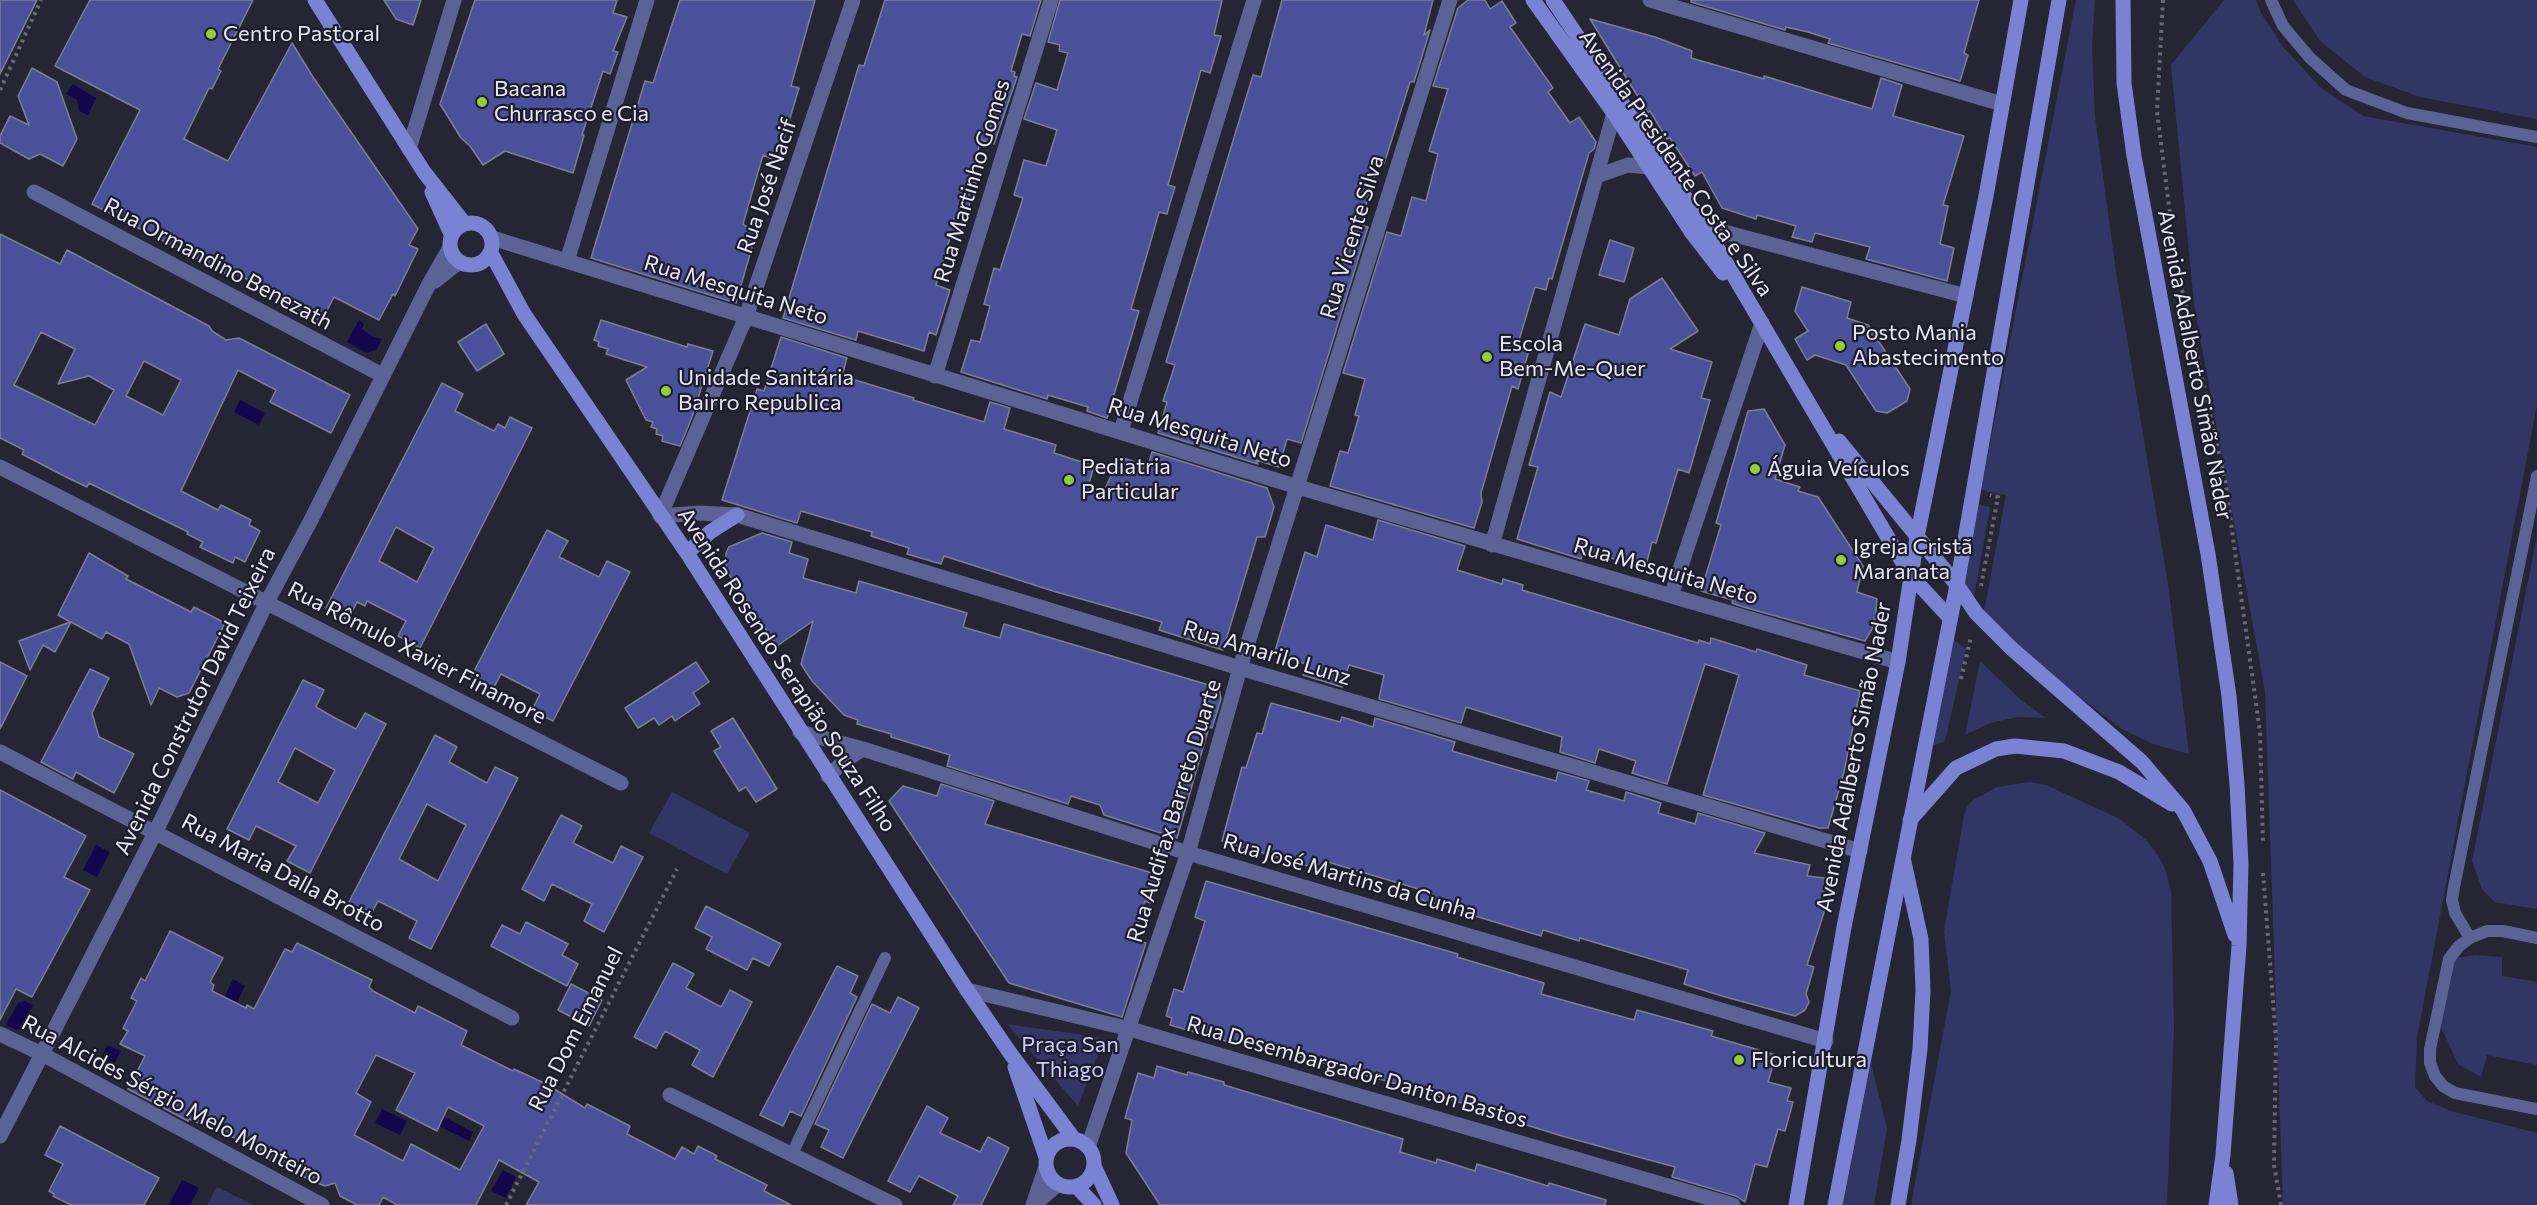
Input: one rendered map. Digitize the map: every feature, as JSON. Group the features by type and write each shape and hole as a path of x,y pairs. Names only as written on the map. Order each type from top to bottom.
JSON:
{"street":[{"path":"315,0 424,172 464,223"},
{"path":"409,149 454,0"},
{"path":"567,261 646,0"},
{"name":"Rua José Nacif","path":"660,516 746,317 853,0"},
{"name":"Rua Martinho Gomes","path":"935,376 1051,0"},
{"path":"1121,431 1254,0"},
{"name":"Rua Vicente Silva","path":"1298,487 1450,0"},
{"name":"Avenida Presidente Costa e Silva","path":"1533,0 1615,115 1692,233 1762,323"},
{"name":"Avenida Presidente Costa e Silva","path":"1553,0 1705,226 1910,575 1950,618"},
{"path":"1650,0 2002,104"},
{"name":"Avenida Adalberto Simão Nader","path":"1796,1205 1844,927 1898,662 1917,537 1966,296 2021,0"},
{"path":"1835,1205 1957,585 2059,0"},
{"name":"Avenida Adalberto Simão Nader","path":"2123,0 2124,83 2134,156 2148,241 2194,473 2229,696 2237,784 2241,864 2239,946 2223,1155 2216,1205"},
{"path":"1492,545 1615,115 1618,97"},
{"path":"1597,176 1628,165 1649,167"},
{"path":"424,172 450,242 459,262 465,265 488,251 484,226 478,223 464,223 456,227 450,242"},
{"name":"Rua Ormandino Benezath","path":"34,192 382,375"},
{"path":"1705,226 1966,296"},
{"name":"Avenida Construtor David Teixeira","path":"0,1136 156,831 267,602 450,242"},
{"name":"Rua Mesquita Neto","path":"488,251 567,261 1298,487 1898,662"},
{"name":"Avenida Rosendo Serapião Souza Filho","path":"488,251 524,314 687,553 967,990 1010,1053 1074,1139"},
{"name":"Avenida Construtor David Teixeira","path":"428,286 459,262"},
{"path":"1671,596 1762,323"},
{"name":"Avenida Presidente Costa e Silva","path":"1804,397 1957,585 1976,613 2011,648 2142,762 2183,810 2210,861 2239,946"},
{"name":"Rua Rômulo Xavier Finamore","path":"0,467 621,783"},
{"name":"Rua Audifax Barreto Duarte","path":"1088,1147 1188,853 1240,668 1298,487"},
{"name":"Rua Amarilo Lunz","path":"660,516 699,513 737,515 1240,668 1860,851"},
{"path":"687,553 710,532 737,515"},
{"name":"Rua José Martins da Cunha","path":"800,732 863,749 1188,853 1826,1041"},
{"path":"1909,821 1956,768 1996,749 2015,746 2064,751 2075,755 2119,772 2183,810"},
{"path":"828,776 863,749"},
{"name":"Rua Maria Dalla Brotto","path":"0,752 156,831 512,1018"},
{"path":"1898,1205 1910,1140 1920,1049 1923,990 1921,939 1902,856"},
{"name":"Rua Desembargador Danton Bastos","path":"967,990 1130,1029 1733,1205"},
{"name":"Rua Alcides Sérgio Melo Monteiro","path":"0,1034 42,1054 322,1205"},
{"name":"Avenida Rosendo Serapião Souza Filho","path":"1010,1053 1046,1162"},
{"path":"670,1095 895,1205"},
{"path":"1033,1205 1050,1149 1065,1138 1074,1139 1092,1152 1094,1166 1112,1205"},
{"path":"2223,1155 2231,1205"},
{"path":"1046,1162 1052,1180 1058,1184 1076,1186 1085,1182 1094,1166"},
{"path":"1033,1205 1058,1184"},
{"path":"1076,1186 1094,1205"}],"lane":[{"path":"2271,0 2283,26 2310,58 2346,90 2406,112 2537,137"},
{"path":"2470,938 2455,913 2452,900 2537,476"},
{"path":"2537,938 2503,931 2487,931 2458,946 2449,959 2430,1049 2430,1063 2435,1076 2443,1086 2455,1093 2537,1109"},
{"path":"792,1154 885,958"}],"path":[{"path":"0,90 41,0"},
{"name":"Rua Dom Emanuel","path":"506,1205 676,868"}],"green space":[{"path":"2076,0 2095,0 2092,46 2095,117 2117,279 2168,584 2189,754 2153,744 2122,729 2030,659 1984,611 2006,495 1981,490"},
{"path":"2224,0 2256,0 2261,13 2283,47 2320,87 2363,116 2537,147 2537,404 2417,1037 2415,1087 2427,1101 2451,1111 2537,1133 2537,1205 2283,1205 2265,691 2194,304 2171,65"},
{"path":"2293,0 2537,0 2537,119 2420,97 2365,77 2320,41"},
{"path":"1978,505 1990,507 1974,597 1963,583"},
{"path":"2537,536 2537,909 2495,902 2482,889 2472,861"},
{"path":"1953,639 1966,649 1945,741 1930,747"},
{"path":"1980,661 2021,700 2046,718 2018,717 1990,723 1965,735"},
{"path":"2030,782 2046,785 2120,819 2147,841 2165,869 2171,891 2174,1028 2167,1205 1911,1205 1951,991 1944,931 1964,815 1973,800 1997,787"},
{"path":"672,792 750,833 727,874 649,833"},
{"path":"2476,955 2502,957 2502,976 2537,982 2537,1065 2487,1055 2481,1077 2458,1064 2437,1018 2449,959"},
{"name":"Praça San Thiago","path":"1007,1024 1104,1038 1078,1106"},
{"path":"1871,1063 1887,1129 1874,1205 1843,1205"},
{"path":"217,1187 253,1205 207,1205"}],"shaded area":[{"path":"73,84 96,98 88,115 79,111 77,100 66,94"},
{"path":"359,320 364,324 362,329 373,337 382,339 377,349 367,353 347,342"},
{"path":"240,400 265,413 259,425 234,412"},
{"path":"96,845 110,852 97,877 83,870"},
{"path":"233,979 245,986 234,1009 222,1002"},
{"path":"25,1001 33,1005 21,1028 16,1030 6,1025 18,1003"},
{"path":"107,1045 121,1051 108,1076 96,1069"},
{"path":"382,1109 407,1121 400,1135 375,1123"},
{"path":"433,1111 473,1132 469,1141 429,1121"},
{"path":"503,1170 516,1177 506,1198 491,1191"},
{"path":"182,1180 199,1188 190,1205 169,1205"}],"building":[{"path":"0,0 37,0 0,74"},
{"path":"90,0 253,0 218,69 221,71 212,89 209,88 184,139 228,161 292,43 418,229 409,245 418,249 395,296 393,294 379,320 334,297 320,324 288,308 291,303 276,294 229,270 227,274 92,204 140,110 55,66"},
{"path":"384,0 421,0 413,25 396,19"},
{"path":"475,0 617,0 613,13 627,17 613,51 618,52 610,74 603,71 582,135 584,135 573,173 505,151 483,165 470,146 461,138 440,104"},
{"path":"680,0 815,0 791,86 799,88 777,161 763,155 743,224 756,233 736,303 591,258 645,81 653,83"},
{"path":"885,0 1041,0 1030,36 1022,34 1011,71 1015,72 1014,76 1017,77 994,144 981,140 969,181 976,183 958,241 950,238 936,285 950,290 936,335 929,332 924,351 858,331 856,340 783,318 859,65 864,66"},
{"path":"1060,0 1222,0 1214,35 1221,36 1210,73 1201,70 1168,185 1175,187 1167,214 1159,212 1131,309 1139,311 1107,418 1087,411 1088,407 1048,395 1047,399 961,372 971,340 980,342 990,306 984,304 994,268 1000,270 1023,198 1014,195 1024,160 1046,166 1057,130 1024,119 1036,83 1057,90 1068,53 1059,51 1060,45 1048,42"},
{"path":"1282,0 1433,0 1424,35 1430,30 1414,82 1410,82 1384,164 1379,162 1360,225 1368,227 1301,443 1287,439 1279,467 1256,460 1258,464 1158,433 1167,402 1163,401 1175,365 1166,362 1253,75 1261,77"},
{"path":"1468,0 1485,0 1490,9 1502,1 1516,23 1510,27 1553,88 1548,92 1570,123 1579,117 1596,142 1594,149 1589,153 1552,279 1549,278 1546,290 1535,287 1517,347 1529,350 1518,389 1512,386 1481,493 1482,502 1474,528 1330,486 1340,451 1348,453 1359,416 1355,415 1365,379 1343,373 1387,232 1401,236 1412,197 1426,201 1438,154 1429,151 1448,89 1433,86 1458,8"},
{"path":"1691,0 1979,0 1964,53 1968,55 1960,81 1828,43 1830,39 1808,32 1786,27 1785,30 1691,2"},
{"path":"1590,19 1655,37 1692,51 1691,58 1764,79 1764,76 1872,109 1881,78 1902,85 1893,116 1964,136 1943,205 1948,206 1940,244 1954,248 1947,281 1866,259 1870,247 1815,233 1812,242 1792,237 1796,226 1757,215 1756,219 1722,208 1702,172 1695,176 1670,138 1667,139 1650,111 1648,113"},
{"path":"32,68 57,82 77,139 63,166 40,154 29,159 0,143 0,136 10,116 29,125 18,96"},
{"path":"0,234 60,264 67,250 209,326 212,331 226,340 239,338 350,395 331,433 270,402 276,390 238,370 181,491 218,510 221,505 251,520 249,525 260,531 245,562 235,557 233,563 200,547 203,542 187,534 188,532 89,483 87,487 66,477 22,454 24,450 0,438","holes":["41,332 75,349 58,384 89,376 114,390 95,425 14,385","144,361 181,380 163,415 126,396"]},
{"path":"1610,240 1634,248 1624,282 1599,275"},
{"path":"1662,278 1698,331 1670,349 1712,362 1701,398 1710,400 1689,473 1678,469 1656,543 1652,542 1645,569 1611,558 1609,562 1583,554 1581,559 1517,539 1538,467 1529,465 1550,392 1561,397 1585,324 1619,335 1630,299"},
{"name":"Posto Mania Abastecimento","path":"1802,287 1851,302 1847,318 1868,325 1910,389 1907,401 1887,413 1876,411 1846,365 1815,355 1807,360 1795,339 1808,331 1795,311"},
{"name":"Unidade Sanitária Bairro Republica","path":"601,320 687,347 688,344 713,351 692,417 680,446 662,441 663,436 656,434 657,429 651,427 653,422 646,420 626,380 647,367 606,354 608,349 598,346 599,342 594,340"},
{"path":"486,324 504,354 477,371 458,342"},
{"path":"781,337 847,358 842,376 914,398 913,400 984,422 990,402 1010,408 1004,429 1056,445 1054,453 1094,466 1088,487 1103,493 1120,457 1148,466 1152,452 1267,488 1274,507 1265,537 1257,537 1223,650 1159,630 1162,622 1053,591 944,556 941,564 907,554 909,548 871,536 872,532 801,511 797,523 722,500 757,389 764,391"},
{"path":"442,383 463,394 455,411 494,431 498,424 505,428 510,417 532,428 420,648 398,636 406,621 367,601 365,606 357,602 348,620 326,608","holes":["396,527 434,548 417,582 379,561"]},
{"path":"1764,409 1785,445 1775,479 1800,487 1798,491 1818,497 1863,566 1857,592 1877,599 1875,624 1865,641 1740,606 1732,603 1733,600 1701,591 1721,525 1716,523 1748,411"},
{"path":"1378,520 1465,546 1457,570 1502,584 1503,579 1523,585 1522,590 1698,643 1699,640 1710,644 1711,638 1756,652 1757,649 1807,665 1804,675 1860,691 1844,772 1828,828 1819,828 1703,795 1739,675 1705,664 1667,784 1632,773 1636,761 1599,749 1595,763 1560,752 1562,737 1466,707 1461,723 1379,699 1384,675 1349,665 1342,687 1303,675 1306,664 1274,654 1305,552 1317,557 1326,525 1373,540"},
{"path":"547,530 568,541 559,557 599,577 607,561 630,572 553,721 532,710 540,694 501,674 492,691 470,679"},
{"path":"762,533 792,542 789,553 808,559 803,578 856,593 859,581 967,613 963,627 1000,638 1004,624 1219,688 1221,699 1212,728 1209,727 1177,838 1104,815 1100,805 1071,796 1068,804 947,766 950,755 891,737 891,734 857,724 858,720 844,715 812,681 801,664 813,621 777,646 726,570 726,553 729,547"},
{"path":"89,553 128,576 126,579 191,612 194,607 225,623 189,693 177,697 159,688 151,705 129,644 106,632 102,639 71,622 55,652 43,645 30,670 19,641 70,622 58,615"},
{"path":"0,662 27,676 0,729"},
{"path":"696,662 709,682 693,693 700,704 675,721 672,716 659,725 654,718 638,728 625,708"},
{"path":"90,669 109,678 92,713 99,737 134,754 114,793 76,772 73,779 41,762"},
{"path":"303,680 324,690 316,707 335,718 356,729 365,713 386,724 310,873 287,861 296,846 256,826 249,840 227,829","holes":["295,748 335,770 318,803 278,782"]},
{"path":"1271,703 1340,722 1342,717 1373,727 1375,718 1455,742 1452,751 1556,781 1558,772 1589,781 1586,790 1624,801 1626,792 1661,803 1658,813 1695,824 1698,813 1765,833 1754,853 1810,865 1807,876 1833,879 1807,965 1814,967 1806,994 1809,1002 1805,1010 1795,1016 1722,996 1684,984 1688,970 1580,938 1579,941 1543,930 1541,936 1419,899 1422,890 1328,862 1325,871 1222,841 1242,767 1246,768 1257,733 1262,734"},
{"path":"733,718 777,789 756,802 746,787 739,791 714,751 721,747 711,731"},
{"path":"435,735 457,747 449,762 487,783 495,767 518,778 431,949 409,938 417,921 398,911 378,901 369,918 347,906","holes":["427,804 466,825 438,881 399,859"]},
{"path":"941,784 994,801 985,824 1159,875 1151,903 1145,901 1133,940 1146,943 1122,1017 1009,983 889,801 903,786 937,796"},
{"path":"0,790 86,836 64,877 90,890 32,997 16,989 0,1020"},
{"path":"561,815 582,826 573,843 613,863 621,846 643,857 604,932 584,921 592,904 552,884 544,901 522,889"},
{"path":"1206,881 1458,954 1457,957 1544,983 1541,994 1634,1020 1637,1010 1713,1031 1711,1036 1776,1055 1768,1082 1791,1088 1787,1101 1793,1102 1785,1131 1778,1129 1767,1167 1755,1164 1745,1202 1736,1196 1672,1177 1675,1167 1562,1136 1478,1110 1479,1108 1238,1038 1236,1044 1170,1025 1172,1018 1166,1016 1174,989 1183,992 1205,921 1195,917"},
{"path":"706,906 781,944 769,966 753,958 747,970 706,949 712,937 695,928"},
{"path":"526,922 568,944 562,955 578,964 567,986 491,946 502,925 520,934"},
{"path":"170,931 223,958 210,982 214,985 212,991 246,1008 247,1005 254,1009 285,949 292,952 297,943 372,980 369,987 373,991 415,1013 418,1006 467,1031 461,1045 513,1071 514,1069 546,1084 585,1108 587,1104 630,1126 627,1134 675,1159 682,1147 694,1154 698,1146 717,1156 715,1159 767,1185 764,1191 791,1205 526,1205 539,1182 499,1160 476,1205 397,1205 383,1197 379,1205 357,1205 340,1196 335,1183 325,1186 310,1180 264,1157 265,1154 235,1138 189,1119 188,1121 128,1089 145,1056 120,1044 128,1031 123,1028 137,1001 131,998 141,978 145,981","holes":["376,1055 415,1073 396,1110 437,1131 448,1107 484,1126 460,1170 411,1144 403,1161 354,1135 371,1102 356,1093"]},
{"path":"673,963 694,974 686,988 721,1007 730,990 752,1002 713,1077 692,1065 700,1050 665,1031 656,1048 634,1037"},
{"path":"837,966 858,976 850,993 857,997 801,1116 790,1111 783,1126 760,1115"},
{"path":"571,984 602,1000 589,1026 558,1010"},
{"path":"898,997 919,1008 843,1158 821,1147 829,1130 815,1124 872,1004 890,1013"},
{"path":"1157,1066 1224,1082 1224,1085 1403,1139 1400,1152 1436,1163 1437,1159 1475,1171 1477,1164 1548,1186 1549,1183 1606,1200 1605,1205 1160,1205 1126,1153 1132,1120 1125,1118 1138,1073 1154,1078"},
{"path":"927,1106 948,1118 940,1133 980,1152 988,1137 1009,1148 981,1205 953,1205 958,1196 919,1176 910,1192 888,1181"},
{"path":"60,1126 159,1178 144,1205 71,1205 53,1196 54,1194 49,1191 63,1164 45,1155"}],"place":[{"name":"Centro Pastoral","path":"211,34"},
{"name":"Bacana Churrasco e Cia","path":"482,102"},
{"name":"Posto Mania Abastecimento","path":"1840,346"},
{"name":"Escola Bem-Me-Quer","path":"1487,357"},
{"name":"Unidade Sanitária Bairro Republica","path":"666,391"},
{"name":"Águia Veículos","path":"1755,469"},
{"name":"Pediatria Particular","path":"1069,480"},
{"name":"Igreja Cristã Maranata","path":"1841,560"},
{"name":"Floricultura","path":"1739,1060"}]}
